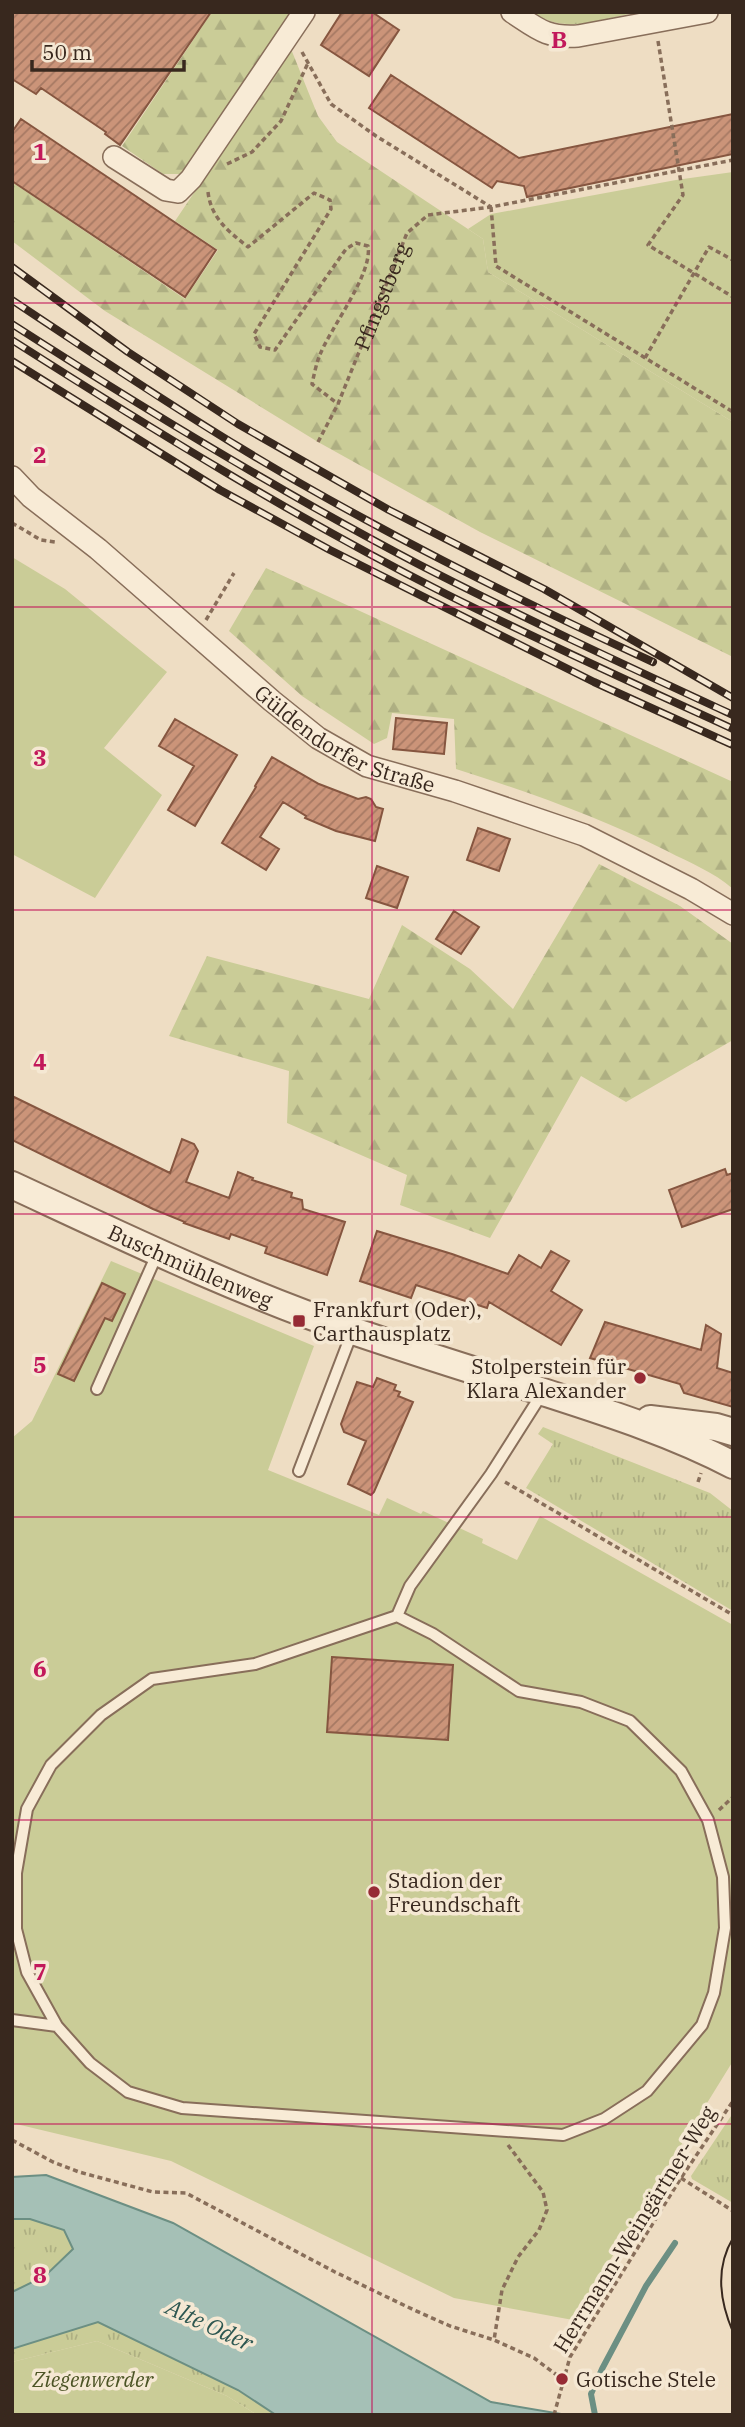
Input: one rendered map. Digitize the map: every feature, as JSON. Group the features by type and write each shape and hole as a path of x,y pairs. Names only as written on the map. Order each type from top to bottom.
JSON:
{"street":[{"path":"114,157 166,190 178,192 191,179 304,12"},
{"path":"512,12 546,34 561,37 707,12"},
{"name":"Güldendorfer Straße","path":"12,477 31,497 99,549 196,636 318,738 367,765 455,791 584,835 691,889 733,914"},
{"name":"Buschmühlenweg","path":"12,1185 278,1303 614,1415 708,1452 733,1465"},
{"name":"Buschmühlenweg","path":"614,1415 716,1427 733,1432"}],"lane":[{"path":"97,1389 158,1252"},
{"path":"299,1471 353,1330"},
{"path":"397,1616 410,1586 491,1474 543,1392"},
{"path":"397,1616 433,1634 519,1691 582,1702 630,1721 681,1771 708,1820 723,1877 725,1928 715,1993 702,2025 647,2091 604,2119 564,2135 182,2108 128,2092 90,2063 57,2026 27,1972 16,1929 16,1873 27,1809 51,1765 101,1714 152,1679 255,1664 397,1616"},
{"path":"12,2020 57,2026"}],"path":[{"path":"656,22 683,195 648,245 733,297"},
{"path":"291,31 331,104 376,136 491,207 496,266 733,412"},
{"path":"222,166 252,152 281,121 308,63"},
{"name":"Pfingstberg","path":"318,442 338,404 407,233 428,215 491,207 733,160"},
{"path":"208,187 210,207 222,226 248,247 314,193 330,200 331,209 254,334 260,347 275,350 346,249 356,243 368,246 365,269 319,356 312,384 338,404"},
{"path":"645,358 709,247 733,260"},
{"path":"196,636 234,573"},
{"path":"491,1474 733,1615"},
{"name":"Herrmann-Weingärtner-Weg","path":"554,2415 569,2357 681,2178 733,2101"},
{"path":"494,2340 502,2290 518,2257 539,2230 547,2210 542,2192 497,2130"},
{"path":"12,2140 53,2162 102,2179 153,2192 186,2193 403,2305 534,2358 562,2379"},
{"path":"681,2178 733,2211"}],"green space":[{"path":"212,12 293,12 184,174 163,174 122,146"},
{"path":"531,12 637,12 596,22 570,24 544,19"},
{"path":"291,49 318,116 337,142 483,239 488,272 733,422 733,657 480,532 318,442 105,311 12,241 12,182 185,299 218,250 175,221"},
{"path":"733,172 733,422 488,272 483,239 468,229 491,214"},
{"path":"12,557 65,589 167,672 104,748 162,795 95,898 12,854"},
{"path":"266,568 733,782 733,889 702,868 616,827 537,796 456,769 454,719 392,713 387,738 374,744 302,696 229,631"},
{"path":"599,864 680,906 733,944 733,1040 626,1102 581,1076 490,1238 400,1205 407,1175 287,1123 289,1071 169,1036 207,956 369,999 402,925 470,969 513,1009"},
{"name":"Stadion der Freundschaft","path":"111,1261 314,1346 268,1470 379,1515 387,1498 421,1514 423,1511 483,1539 482,1543 517,1560 540,1516 733,1625 733,2061 573,2320 454,2298 171,2161 12,2123 12,1438 32,1421"},
{"path":"543,1427 710,1493 733,1511 733,1611 526,1488 553,1444 538,1434"},
{"path":"733,2113 733,2203 691,2176"},
{"path":"12,2219 30,2219 64,2230 74,2249 45,2276 12,2292"},
{"name":"Ziegenwerder","path":"98,2322 238,2390 276,2415 257,2415 227,2396 97,2341 12,2362 12,2349"},
{"name":"Ziegenwerder","path":"97,2341 227,2396 257,2415 12,2415 12,2362"}],"water":[{"name":"Alte Oder","path":"46,2175 173,2223 491,2402 567,2415 276,2415 238,2390 98,2322 12,2349 12,2292 45,2276 73,2249 64,2230 30,2219 12,2219 12,2177"}],"building":[{"path":"12,12 211,12 120,145 105,134 106,132 41,88 36,94 12,79"},
{"path":"342,12 372,12 399,30 369,76 321,45"},
{"path":"391,75 519,158 733,114 733,154 527,197 524,186 497,181 492,188 369,108"},
{"path":"21,119 216,250 185,297 12,181 12,132"},
{"path":"396,718 447,723 444,754 393,749"},
{"path":"175,719 237,755 195,826 168,810 194,766 159,746"},
{"path":"272,757 319,784 358,799 371,799 376,807 383,809 375,841 336,831 305,818 306,816 283,802 260,837 279,849 266,870 222,843"},
{"path":"478,828 510,839 499,871 467,860"},
{"path":"377,866 408,877 397,908 366,898"},
{"path":"454,911 479,927 461,954 436,939"},
{"path":"12,1096 170,1173 182,1139 194,1144 198,1151 186,1182 229,1198 238,1172 253,1178 252,1180 292,1193 291,1197 302,1200 303,1209 345,1222 327,1275 265,1253 267,1247 231,1234 229,1239 184,1223 12,1140"},
{"path":"725,1169 727,1175 733,1173 733,1209 682,1227 669,1190"},
{"path":"377,1231 508,1274 519,1255 541,1268 551,1251 569,1261 551,1291 582,1310 561,1345 489,1302 487,1308 416,1285 411,1298 360,1281"},
{"path":"102,1283 125,1294 112,1321 105,1318 74,1381 58,1374"},
{"path":"605,1322 701,1350 706,1325 721,1334 717,1368 733,1373 733,1407 684,1393 680,1384 590,1358"},
{"path":"377,1378 396,1385 394,1390 400,1392 398,1396 413,1402 371,1495 348,1484 366,1441 344,1432 341,1424 357,1382 373,1387"},
{"path":"332,1657 453,1665 448,1740 327,1732"}],"waterway":[{"path":"595,2415 591,2394 602,2369 646,2286 675,2243"}],"tram line":[{"path":"733,2238 727,2249 721,2285 733,2332"}],"railway":[{"path":"12,267 128,352 238,424 389,510 544,589 733,698"},
{"path":"12,300 210,429 340,506 495,587 653,662"},
{"path":"12,324 314,508 496,603 733,715"},
{"path":"12,340 226,472 390,565 517,629 733,729"},
{"path":"12,361 220,490 330,550 594,682 733,745"}],"place":[{"name":"Frankfurt (Oder), Carthausplatz","path":"299,1321"},
{"name":"Stolperstein für Klara Alexander","path":"640,1378"},
{"name":"Stadion der Freundschaft","path":"374,1892"},
{"name":"Gotische Stele","path":"562,2379"}]}
